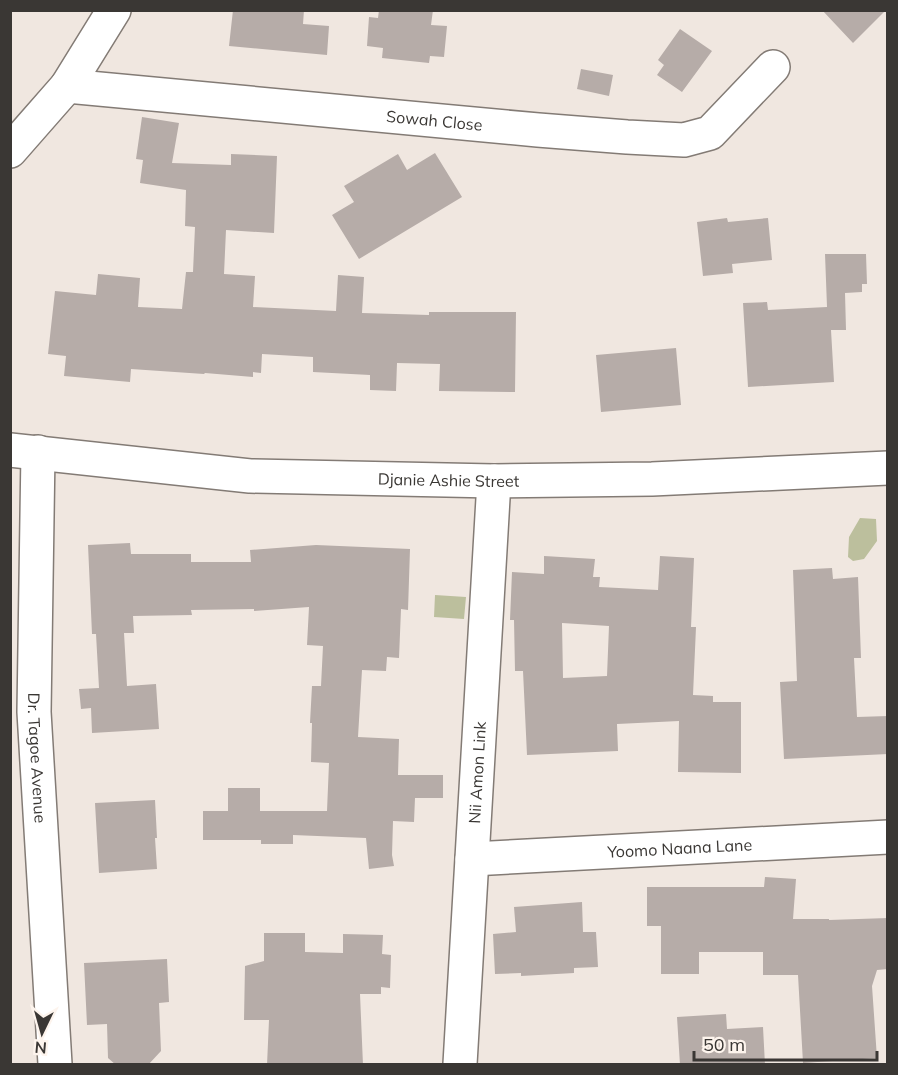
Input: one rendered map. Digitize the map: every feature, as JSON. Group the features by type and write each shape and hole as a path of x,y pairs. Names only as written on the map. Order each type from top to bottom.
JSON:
{"street":[{"path":"10,151 67,86 114,10"},
{"name":"Sowah Close","path":"67,86 538,130 684,140 710,133 773,67"},
{"name":"Djanie Ashie Street","path":"24,451 250,476 494,481 652,479 888,468"},
{"name":"Dr. Tagoe Avenue","path":"24,451 22,712 55,1065"},
{"name":"Nii Amon Link","path":"460,1065 494,481"},
{"name":"Yoomo Naana Lane","path":"472,859 888,837"}],"shaded area":[{"path":"860,518 876,519 877,541 864,559 853,561 848,557 849,537"},
{"path":"435,595 466,597 464,619 434,617"}],"building":[{"path":"233,10 304,10 303,24 329,26 327,55 229,46"},
{"path":"379,10 433,10 431,25 447,26 444,57 430,56 429,63 382,58 383,48 367,46 369,17 378,18"},
{"path":"822,10 886,10 853,43"},
{"path":"680,29 712,51 682,92 657,75 664,65 658,60"},
{"path":"581,69 613,75 609,96 577,89"},
{"path":"142,117 179,123 172,163 231,165 231,154 277,156 274,233 226,230 224,274 255,276 253,307 336,311 338,275 364,277 362,313 429,315 429,312 516,312 515,392 439,391 440,364 397,363 396,391 370,390 370,375 313,372 313,357 262,354 261,373 253,372 253,377 131,369 130,382 64,376 66,356 48,354 55,291 96,295 98,274 140,278 138,307 182,309 186,272 193,272 195,227 185,226 186,190 140,183 143,160 136,159"},
{"path":"435,153 462,197 359,259 332,215 354,202 344,186 398,154 407,170"},
{"path":"727,218 728,222 768,218 772,260 732,264 733,273 703,276 697,222"},
{"path":"825,254 866,254 867,284 862,284 862,292 845,293 846,330 831,330 834,382 748,387 743,303 767,302 768,310 827,307"},
{"path":"676,348 681,405 601,412 596,355"},
{"path":"130,543 131,554 191,554 191,562 251,562 250,550 316,545 410,549 408,610 401,609 399,658 387,657 386,671 362,670 358,737 399,739 398,775 443,775 443,798 415,798 414,822 393,821 394,866 369,869 366,838 293,835 293,844 261,844 261,840 203,840 203,811 228,811 228,788 260,788 260,811 327,811 329,763 311,762 312,686 321,686 323,646 307,645 309,607 254,611 254,609 191,610 192,615 133,616 134,633 124,633 127,686 156,684 159,729 92,733 91,708 81,709 79,689 99,688 96,634 92,634 88,545"},
{"path":"544,556 595,559 593,577 600,577 599,587 658,590 660,556 694,558 691,627 696,627 693,695 713,696 713,702 741,702 741,773 678,772 679,721 617,724 618,751 527,755 523,671 515,671 514,620 510,620 512,572 544,574","holes":["562,623 609,626 607,676 563,678"]},
{"path":"832,568 833,579 858,577 861,658 854,658 857,717 888,716 888,754 784,759 780,682 797,681 793,570"},
{"path":"155,800 157,869 99,873 95,803"},
{"path":"765,877 796,879 793,919 888,918 888,969 877,970 872,986 877,1058 803,1063 798,975 763,975 763,952 699,952 699,974 661,974 661,926 647,926 647,887 764,887"},
{"path":"582,902 583,932 596,932 598,967 574,968 574,973 521,976 521,973 495,974 493,934 516,932 514,907"},
{"path":"264,933 305,933 305,952 343,953 343,934 383,935 382,954 391,955 390,988 381,987 381,994 360,994 363,1065 267,1065 269,1020 244,1020 245,966 264,961"},
{"path":"167,959 169,1002 159,1003 161,1051 148,1065 116,1065 108,1058 107,1024 87,1025 84,963"},
{"path":"726,1014 727,1029 763,1027 765,1065 680,1065 677,1017"}]}
